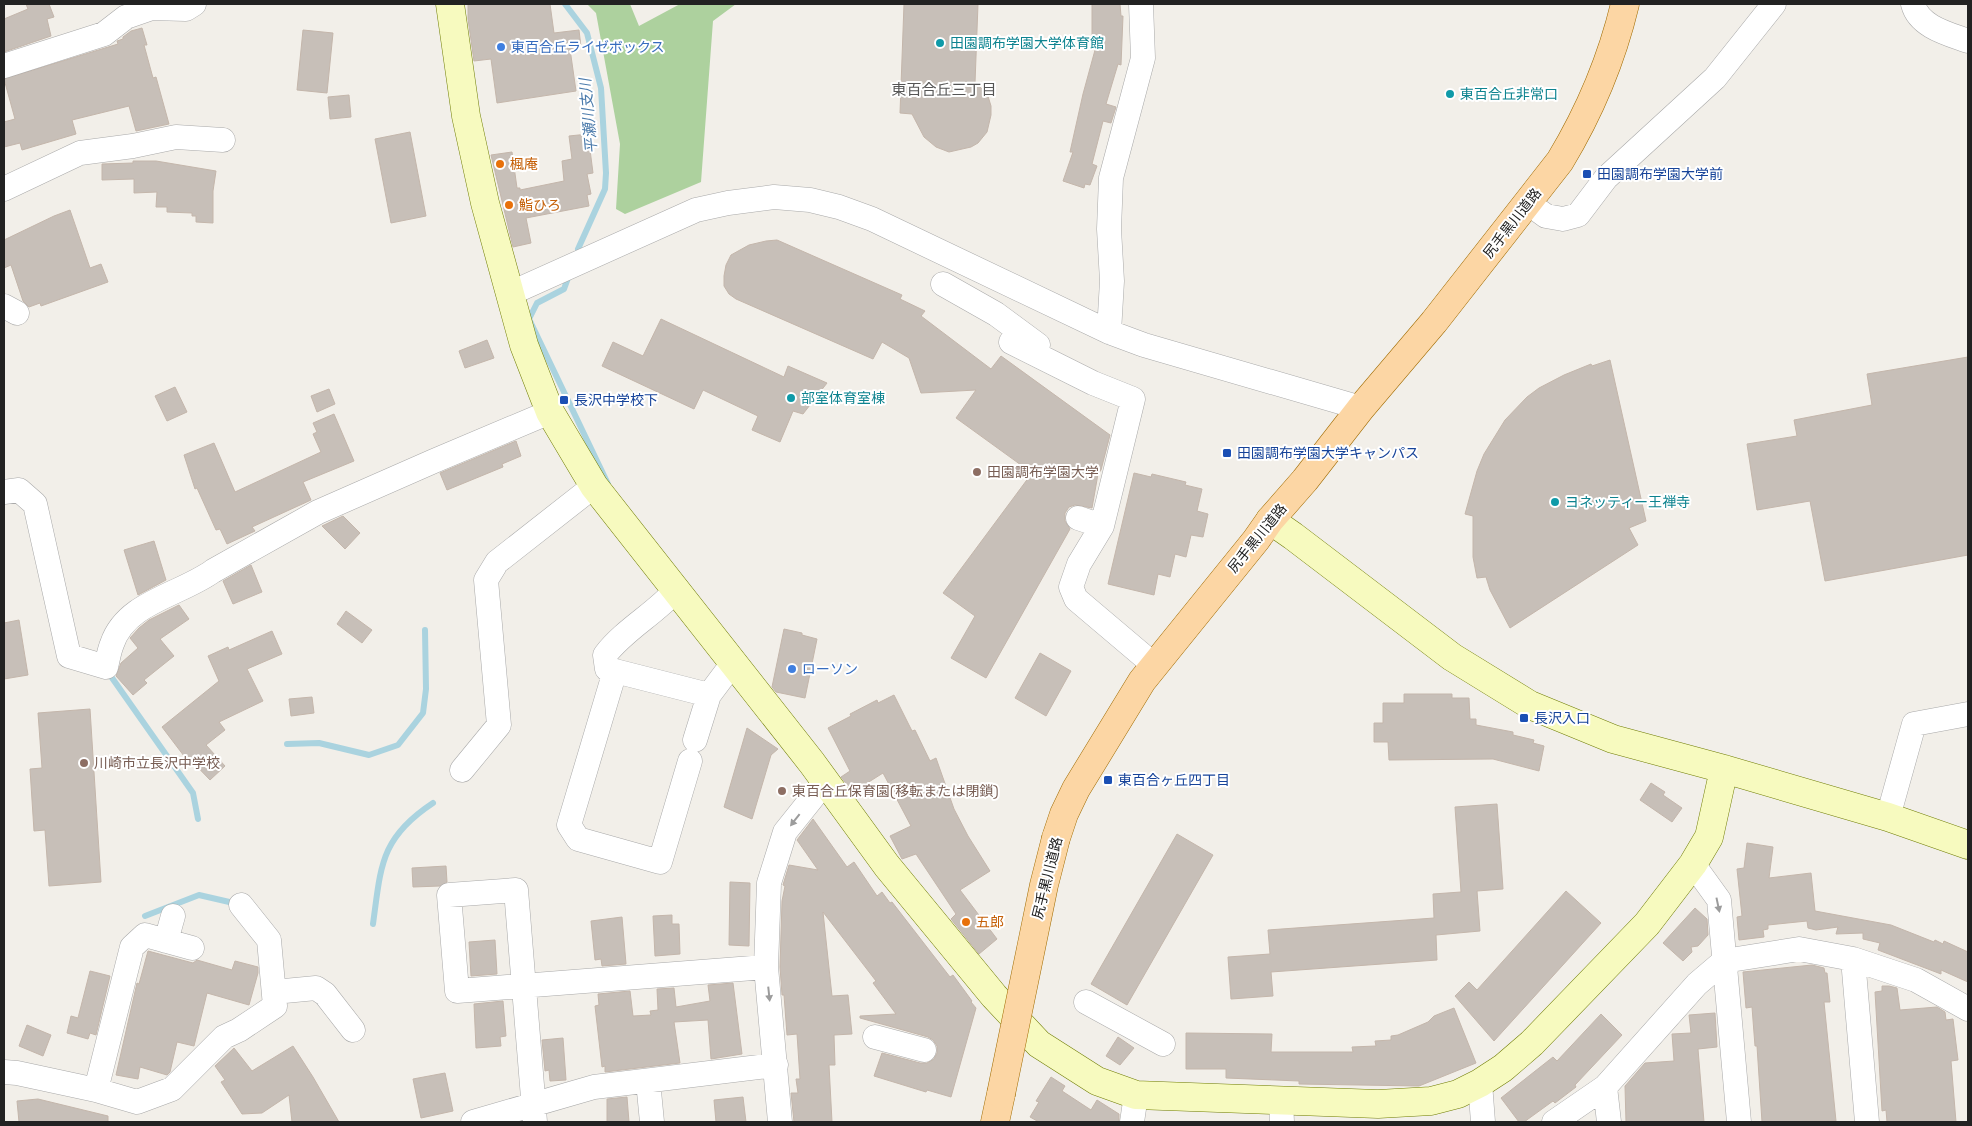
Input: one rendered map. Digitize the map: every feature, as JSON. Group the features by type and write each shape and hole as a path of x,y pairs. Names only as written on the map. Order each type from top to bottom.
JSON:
{"main road":[{"name":"尻手黒川道路","path":"996,1122 1044,884 1064,814 1076,789 1142,681 1154,665 1256,540 1270,520 1305,480 1361,408 1434,322 1560,161 1577,132 1604,69 1625,4"}],"street":[{"path":"4,66 104,34 126,17 152,8 186,10 194,4"},
{"path":"450,4 466,116 485,203 524,345 550,412 594,486 677,589 812,763 887,866 994,996 1039,1044 1097,1081 1136,1095 1282,1112 1431,1101 1458,1094 1480,1083 1502,1068 1532,1042 1646,924 1693,864 1709,836 1724,769"},
{"path":"1109,332 1112,280 1109,229 1111,178 1143,58 1141,4"},
{"path":"1528,203 1546,216 1562,219 1578,215 1606,178 1715,78 1774,4"},
{"path":"1913,4 1914,8 1930,27 1968,41"},
{"path":"4,189 80,153 176,137 223,140"},
{"path":"509,294 696,210 774,197 810,200 839,207 872,219 1109,332 1144,345 1361,408"},
{"path":"943,284 996,314 1052,355 1058,366"},
{"path":"1010,342 1093,383 1133,399 1102,526 1079,564 1071,587 1076,599 1154,665"},
{"path":"4,492 19,490 35,504 69,656 106,667 112,643 135,612 200,580 219,567 318,512 550,412"},
{"path":"462,770 499,725 486,580 497,562 594,486"},
{"path":"1078,518 1102,526"},
{"path":"1270,520 1452,657 1530,705 1613,739 1724,769 1888,818 1968,845"},
{"path":"614,675 607,669 605,656 616,640 669,598 677,589"},
{"path":"709,695 615,670 578,767 569,825 578,839 660,862 709,695 734,663"},
{"path":"1888,818 1914,724 1968,714"},
{"path":"780,1122 766,967 769,884 786,832 825,782"},
{"path":"1693,864 1719,900 1739,1122"},
{"path":"534,1114 524,985 516,890 449,896 457,991 524,985 766,967"},
{"path":"4,1072 17,1073 96,1090 137,1102 172,1089 224,1037 239,1030 276,1006 268,940 241,905"},
{"path":"166,941 172,916"},
{"path":"96,1090 132,947 145,935 192,948"},
{"path":"1554,1122 1606,1088 1697,984 1724,961 1800,949 1853,959 1916,980 1968,1009"},
{"path":"1853,959 1867,1122"},
{"path":"274,992 316,988 325,994 353,1030"},
{"path":"1086,1002 1163,1044"},
{"path":"875,1037 924,1050"},
{"path":"473,1122 534,1114 594,1087 648,1082 776,1065"},
{"path":"648,1082 652,1122"},
{"path":"1480,1083 1483,1122"},
{"path":"1606,1088 1609,1122"},
{"path":"1132,1122 1136,1095"}],"green space":[{"path":"587,4 630,4 639,26 680,4 736,4 713,21 701,182 625,214 616,209 620,144 596,13"}],"building":[{"path":"26,4 49,4 54,17 47,19 51,36 4,52 4,19 28,9"},
{"path":"468,4 550,4 554,33 579,30 581,47 570,49 576,91 497,103 491,59 474,61 468,19"},
{"name":"田園調布学園大学体育館","path":"904,4 978,4 975,83 987,93 991,106 991,115 987,132 978,143 971,147 949,152 936,147 924,137 912,114 900,113"},
{"path":"1092,4 1120,4 1121,16 1123,16 1121,65 1118,64 1106,104 1116,107 1111,123 1103,121 1092,164 1097,166 1090,185 1085,184 1084,188 1063,181 1073,152 1070,152 1098,39 1092,39"},
{"path":"142,28 147,45 144,45 153,78 156,77 169,124 136,131 129,106 72,120 76,134 22,150 20,143 4,147 4,122 15,119 4,79 118,44 117,41 123,39 131,31"},
{"path":"303,30 333,33 327,93 297,90"},
{"path":"349,95 351,117 330,119 328,97"},
{"path":"410,132 426,216 391,223 375,139"},
{"path":"588,134 593,173 587,174 591,194 587,195 589,206 526,218 531,243 513,247 491,155 512,152 517,188 520,188 520,190 564,181 562,161 572,159 569,136"},
{"path":"133,161 156,161 216,171 213,191 213,223 196,222 196,216 192,216 192,213 167,212 167,207 156,207 157,192 134,193 134,179 102,180 102,164 133,163"},
{"path":"70,210 90,268 101,264 108,282 41,306 40,303 29,307 23,301 11,265 4,268 4,240"},
{"path":"777,240 902,295 900,299 925,311 921,316 991,369 1001,356 1110,435 1101,470 1098,474 1092,508 1075,505 1069,507 1065,513 1065,521 1070,529 986,678 951,658 975,616 943,593 1032,473 956,418 976,390 921,393 909,358 882,342 873,359 736,299 729,294 724,286 724,276 726,265 731,255 749,245"},
{"path":"661,319 784,377 788,366 827,383 803,414 793,411 780,442 752,430 758,416 703,390 694,409 602,366 613,342 643,356"},
{"path":"487,340 494,358 465,368 459,351"},
{"path":"1968,357 1968,555 1825,581 1810,501 1757,510 1747,444 1797,436 1794,420 1872,405 1867,374"},
{"name":"ヨネッティー王禅寺","path":"1610,360 1646,521 1629,528 1638,545 1510,628 1490,590 1486,577 1477,578 1473,557 1473,516 1465,514 1477,471 1484,454 1505,420 1527,397 1539,388 1564,375 1591,364 1592,366"},
{"path":"175,387 187,412 167,421 155,396"},
{"path":"329,389 335,404 317,412 311,396"},
{"path":"334,414 354,461 303,482 311,500 252,527 255,531 227,544 220,529 216,530 197,488 195,489 184,455 214,443 235,492 321,452 313,434 317,432 313,423"},
{"path":"516,441 521,456 502,464 503,467 447,490 440,473"},
{"path":"1134,473 1151,477 1152,474 1186,482 1185,485 1202,489 1197,511 1208,514 1203,537 1191,535 1186,557 1175,554 1170,577 1158,574 1154,595 1108,584"},
{"path":"343,516 360,533 345,549 322,526"},
{"path":"154,541 166,580 138,595 124,550"},
{"path":"251,565 262,592 233,604 223,581"},
{"path":"179,605 189,619 160,639 174,656 144,680 147,683 133,695 116,676 121,663 138,648 130,638 149,620"},
{"path":"346,611 372,630 362,643 337,624"},
{"path":"19,620 28,675 4,679 4,623"},
{"path":"784,629 817,639 805,698 776,692 772,687"},
{"path":"272,631 282,654 247,669 263,701 219,722 225,730 206,745 225,766 210,780 186,755 184,756 162,727 219,681 208,656 228,647 229,650"},
{"path":"1040,653 1071,671 1046,716 1015,698"},
{"path":"1404,694 1452,694 1452,698 1469,698 1470,719 1476,719 1476,725 1513,732 1513,735 1534,740 1533,743 1544,746 1539,771 1493,759 1389,760 1388,742 1374,742 1374,723 1383,723 1383,703 1404,703"},
{"path":"894,695 912,731 915,730 930,761 936,758 954,809 990,871 960,890 997,939 979,954 951,919 956,914 916,854 902,859 890,836 911,826 883,773 853,792 841,777 850,771 828,728 877,700 878,703"},
{"path":"312,697 314,713 291,716 289,699"},
{"path":"90,709 101,882 49,886 45,830 34,831 30,769 42,768 38,713"},
{"path":"747,728 778,749 771,755 752,819 724,807"},
{"path":"1651,783 1665,792 1663,795 1682,808 1672,822 1640,800"},
{"path":"1497,804 1503,889 1477,891 1480,931 1436,935 1437,960 1271,972 1273,996 1231,999 1228,957 1270,954 1268,930 1434,918 1433,894 1461,892 1455,807"},
{"path":"813,819 847,867 854,862 877,896 882,892 890,903 892,902 950,977 953,975 976,1008 951,1097 927,1090 926,1092 874,1076 882,1053 920,1063 927,1063 934,1059 937,1053 937,1046 928,1037 860,1018 860,1016 896,1014 873,983 876,981 823,912 832,996 848,995 852,1034 834,1035 835,1065 829,1065 832,1122 794,1122 791,1093 798,1093 796,1079 800,1079 797,1034 787,1035 784,995 782,995 780,967 782,901 785,886 783,885 789,865 818,870 797,840"},
{"path":"1177,834 1213,855 1127,1005 1091,984"},
{"path":"1747,843 1773,847 1769,878 1811,873 1815,911 1891,925 1934,942 1935,940 1943,944 1944,941 1968,952 1968,982 1941,970 1941,974 1878,950 1880,943 1863,939 1863,933 1836,934 1838,927 1816,930 1808,928 1807,921 1768,925 1768,929 1763,930 1764,937 1739,940 1737,917 1742,916 1737,869 1744,868"},
{"path":"446,866 447,882 440,886 413,887 412,868"},
{"path":"730,882 750,883 749,946 729,945"},
{"path":"1566,891 1601,923 1494,1041 1455,996 1469,982 1477,990"},
{"path":"1695,908 1707,919 1708,935 1698,946 1691,947 1692,952 1683,961 1663,943"},
{"path":"672,915 672,924 679,924 680,954 655,956 653,916"},
{"path":"622,917 626,964 602,966 601,959 595,960 591,921"},
{"path":"495,940 497,974 471,976 469,942"},
{"path":"148,951 193,963 197,960 232,970 235,961 258,967 258,973 249,1005 207,993 194,1046 177,1042 170,1072 167,1075 140,1067 138,1079 116,1075 137,983 139,984"},
{"path":"1812,965 1824,968 1825,973 1827,973 1830,1002 1824,1002 1836,1121 1762,1122 1757,1046 1755,1046 1752,1007 1746,1008 1743,972"},
{"path":"90,971 110,976 96,1035 90,1033 88,1039 67,1033 71,1016 78,1018"},
{"path":"733,983 742,1054 711,1059 708,1020 674,1022 680,1063 605,1072 605,1066 602,1067 595,1006 599,1005 598,994 630,991 633,1016 651,1015 650,1011 658,1010 657,989 674,988 676,1007 710,1001 708,985"},
{"path":"1882,986 1897,988 1900,1010 1937,1007 1945,1012 1946,1020 1953,1019 1958,1060 1951,1061 1956,1122 1887,1122 1886,1110 1882,1111 1875,992 1882,991"},
{"path":"503,1001 506,1036 500,1037 501,1046 476,1048 474,1004"},
{"path":"1454,1008 1476,1063 1419,1086 1299,1084 1299,1081 1226,1078 1226,1069 1186,1069 1186,1033 1272,1034 1271,1052 1353,1052 1352,1047 1376,1046 1375,1041 1391,1040 1391,1036 1398,1035 1428,1022 1434,1016"},
{"path":"1715,1013 1717,1047 1698,1049 1704,1122 1626,1122 1625,1086 1645,1063 1674,1061 1672,1034 1691,1033 1689,1015"},
{"path":"1601,1014 1622,1035 1575,1085 1576,1087 1555,1103 1553,1101 1524,1122 1519,1122 1501,1098 1553,1057 1557,1061"},
{"path":"27,1025 51,1035 43,1056 19,1046"},
{"path":"1118,1037 1134,1048 1120,1065 1106,1056"},
{"path":"563,1038 566,1080 550,1081 549,1070 545,1071 542,1040"},
{"path":"293,1046 339,1122 292,1122 289,1095 262,1113 242,1114 221,1082 225,1080 215,1066 234,1048 252,1071"},
{"path":"445,1073 453,1111 421,1118 413,1079"},
{"path":"1051,1077 1065,1086 1062,1091 1091,1110 1097,1100 1119,1114 1119,1122 1039,1122 1030,1117 1039,1102 1036,1101"},
{"path":"627,1097 629,1122 607,1122 607,1099"},
{"path":"743,1097 746,1122 716,1122 714,1100"},
{"path":"38,1099 108,1116 108,1122 19,1122 17,1101"}],"waterway":[{"name":"平瀬川支川","path":"565,4 587,33 601,88 606,173 605,189 578,249"},
{"path":"568,278 564,289 537,303 529,319 608,484 607,486"},
{"path":"287,744 319,743 369,755 398,745 423,713 426,689 425,630"},
{"path":"110,675 193,793 198,819"},
{"path":"373,924 378,886 386,855 402,829 433,803"},
{"path":"145,916 199,895 238,904"}],"place":[{"name":"田園調布学園大学体育館","path":"940,43"},
{"name":"東百合丘ライゼボックス","path":"501,47"},
{"name":"東百合丘非常口","path":"1450,94"},
{"name":"楓庵","path":"500,164"},
{"name":"田園調布学園大学前","path":"1587,174"},
{"name":"鮨ひろ","path":"509,205"},
{"name":"部室体育室棟","path":"791,398"},
{"name":"長沢中学校下","path":"564,400"},
{"name":"田園調布学園大学キャンパス","path":"1227,453"},
{"name":"田園調布学園大学","path":"977,472"},
{"name":"ヨネッティー王禅寺","path":"1555,502"},
{"name":"ローソン","path":"792,669"},
{"name":"長沢入口","path":"1524,718"},
{"name":"川崎市立長沢中学校","path":"84,763"},
{"name":"東百合ヶ丘四丁目","path":"1108,780"},
{"name":"東百合丘保育園(移転または閉鎖)","path":"782,791"},
{"name":"五郎","path":"966,922"}],"district":[{"name":"東百合丘三丁目","path":"944,89"}]}
